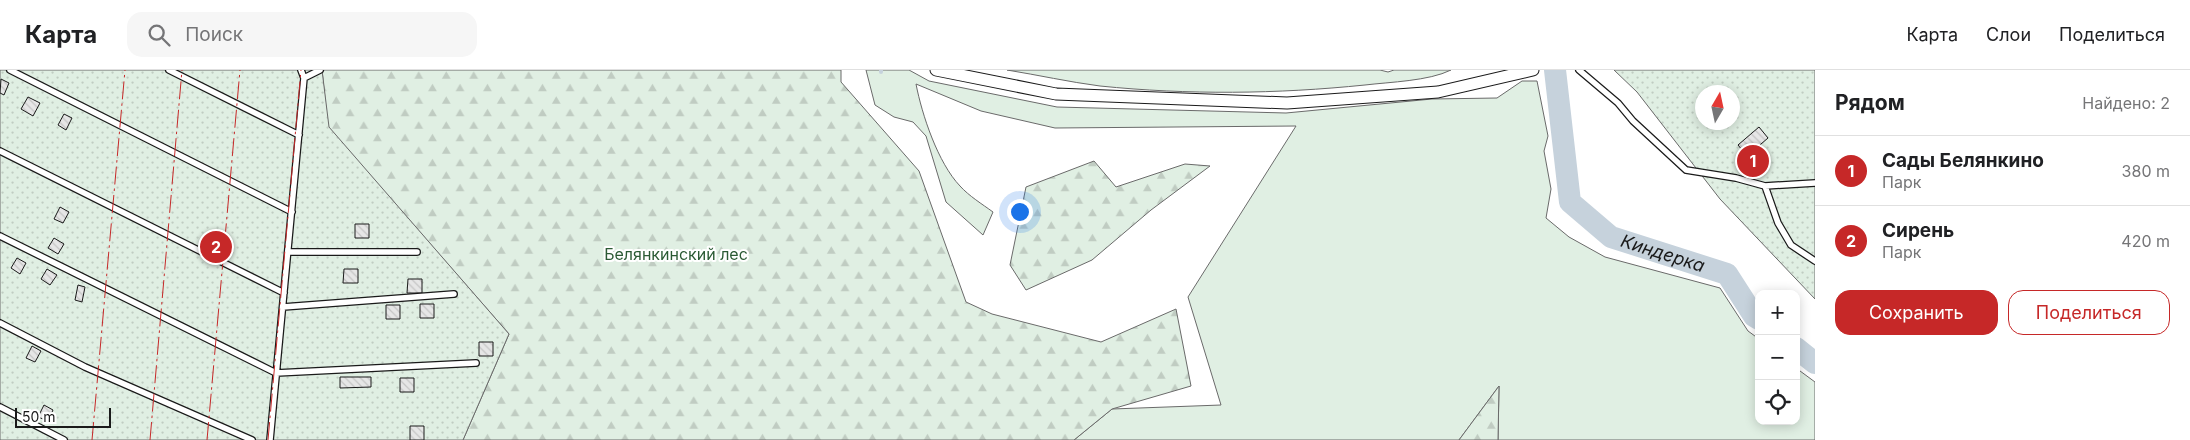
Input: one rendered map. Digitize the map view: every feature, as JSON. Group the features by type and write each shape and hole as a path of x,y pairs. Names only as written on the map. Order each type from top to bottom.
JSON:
{"street":[{"path":"936,70 1056,94 1287,103 1438,92 1533,70"}],"lane":[{"path":"10,70 292,212"},
{"path":"169,70 299,135"},
{"path":"270,440 304,78 301,70"},
{"path":"304,78 320,70"},
{"path":"1579,70 1618,103 1633,121 1686,170 1736,178 1765,186 1815,183"},
{"path":"0,151 284,292"},
{"path":"1765,186 1778,223 1791,245 1815,262"},
{"path":"0,236 276,373 476,363"},
{"path":"288,252 417,252"},
{"path":"282,307 454,294"},
{"path":"0,323 85,367 252,440"},
{"path":"0,407 64,440"}],"green space":[{"path":"0,70 322,70 329,127 509,334 463,440 0,440"},
{"name":"Белянкинский лес","path":"322,70 841,70 841,82 919,171 966,302 992,314 1101,342 1176,309 1191,386 1112,409 1074,440 463,440 509,334 328,127"},
{"path":"866,70 909,70 929,81 1057,107 1286,113 1432,99 1497,98 1522,81 1537,81 1548,136 1544,151 1551,189 1546,218 1569,237 1605,257 1720,288 1748,331 1755,336 1755,425 1800,425 1800,371 1815,382 1815,440 1498,440 1499,386 1459,440 1074,440 1112,409 1221,405 1188,297 1296,126 1055,128 981,111 916,84 922,110 932,138 945,165 964,190 993,212 983,235 946,202 926,136 913,122 894,117 875,105"},
{"path":"1007,70 1380,70 1388,72 1394,70 1451,70 1421,79 1332,88 1266,92 1199,92 1100,86"},
{"path":"1614,70 1815,70 1815,299 1720,199 1637,92"},
{"path":"1094,161 1116,187 1185,164 1210,166 1151,210 1092,260 1026,290 1010,265 1026,187"},
{"path":"1499,386 1498,440 1459,440"}],"building":[{"path":"1,79 9,83 4,95 0,93"},
{"path":"28,97 40,103 33,116 21,109"},
{"path":"64,114 72,118 66,130 58,125"},
{"path":"1759,127 1768,138 1747,156 1738,145"},
{"path":"60,207 69,212 63,223 54,219"},
{"path":"355,224 369,224 369,238 355,238"},
{"path":"54,238 64,244 58,254 48,248"},
{"path":"17,258 26,263 20,274 11,268"},
{"path":"47,269 57,275 50,285 41,279"},
{"path":"344,269 358,269 358,283 343,283"},
{"path":"408,279 422,279 422,293 407,293"},
{"path":"78,285 85,287 82,302 75,300"},
{"path":"420,304 434,304 434,318 420,318"},
{"path":"386,305 400,305 400,319 386,319"},
{"path":"479,342 493,342 493,356 479,356"},
{"path":"32,346 41,351 35,362 26,358"},
{"path":"340,377 371,377 371,387 340,388"},
{"path":"400,378 414,378 414,392 400,392"},
{"path":"44,405 53,410 48,421 38,417"},
{"path":"410,426 424,426 424,440 410,440"}],"waterway":[{"name":"Киндерка","path":"1555,70 1570,202 1611,237 1727,274 1755,317"},
{"name":"Киндерка","path":"1800,351 1815,363"}],"power":[{"path":"92,440 125,70"},
{"path":"150,440 182,70"},
{"path":"207,440 240,70"},
{"path":"268,440 301,70"}],"place":[{"name":"Сады Белянкино","path":"1753,161"},
{"name":"Сирень","path":"216,247"}]}
